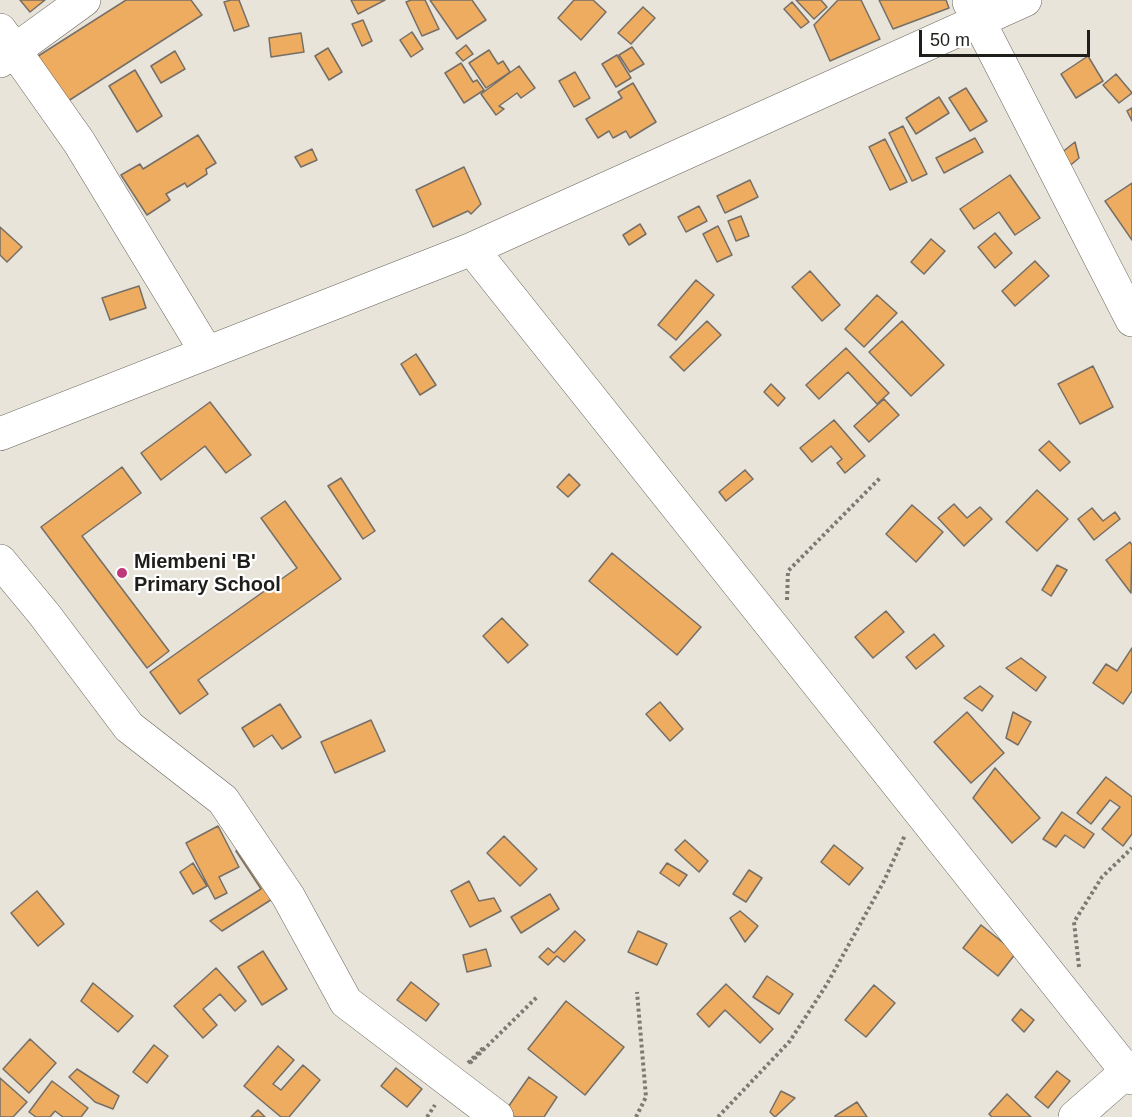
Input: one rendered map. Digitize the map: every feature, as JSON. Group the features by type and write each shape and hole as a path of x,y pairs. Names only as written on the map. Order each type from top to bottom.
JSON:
{"street":[{"path":"84,0 5,47 79,142 207,353"},
{"path":"0,434 472,249 974,10 1025,0"},
{"path":"974,10 1132,320"},
{"path":"472,249 916,808 1130,1072 1074,1117"},
{"path":"0,561 44,614 129,727 223,800 288,896 346,1002 497,1117"}],"path":[{"path":"785,643 788,571 880,478"},
{"path":"718,1117 790,1041 827,984 884,881 916,808"},
{"path":"1080,975 1074,921 1102,877 1132,848"},
{"path":"636,1117 646,1097 637,992"},
{"path":"451,1082 538,996"},
{"path":"451,1082 483,1048"}],"building":[{"path":"20,0 45,0 30,12"},
{"path":"126,0 191,0 202,15 65,103 35,58"},
{"path":"239,0 249,26 234,31 224,2"},
{"path":"351,0 385,0 358,14"},
{"path":"425,0 439,29 422,36 406,2"},
{"path":"430,0 472,0 486,20 457,39"},
{"path":"574,0 593,0 606,12 581,40 558,18"},
{"path":"796,0 821,0 827,7 814,19"},
{"path":"838,0 861,0 880,39 830,61 814,25"},
{"path":"879,0 946,0 949,8 893,29"},
{"path":"792,2 809,22 801,28 784,9"},
{"path":"643,7 655,18 631,44 618,33"},
{"path":"363,20 372,41 362,46 352,24"},
{"path":"412,32 423,49 411,57 400,40"},
{"path":"301,33 304,52 271,57 269,38"},
{"path":"466,45 473,54 463,61 456,53"},
{"path":"632,47 644,64 630,72 619,55"},
{"path":"328,48 342,72 329,80 315,56"},
{"path":"489,50 498,64 503,61 510,72 486,88 469,63"},
{"path":"175,51 185,69 161,83 151,66"},
{"path":"617,55 631,78 616,87 602,64"},
{"path":"1088,56 1103,81 1076,98 1061,74"},
{"path":"461,63 473,82 477,80 484,90 464,103 445,73"},
{"path":"519,66 535,88 521,98 517,93 499,106 504,109 496,115 481,94"},
{"path":"135,70 162,116 137,132 109,86"},
{"path":"575,72 590,98 574,107 559,81"},
{"path":"1116,74 1132,93 1119,103 1103,85"},
{"path":"633,83 656,122 630,138 626,131 613,138 609,131 598,138 586,119 622,98 618,92"},
{"path":"966,88 987,121 970,131 949,98"},
{"path":"939,97 949,113 916,134 906,118"},
{"path":"1132,108 1132,121 1127,111"},
{"path":"903,126 927,174 912,181 889,133"},
{"path":"198,135 216,163 206,169 207,174 187,187 185,183 166,194 170,200 147,215 121,175 140,164 143,169"},
{"path":"975,138 983,152 944,173 936,158"},
{"path":"885,139 907,182 890,190 869,147"},
{"path":"1075,142 1079,158 1066,169 1056,157"},
{"path":"312,149 317,160 301,167 295,157"},
{"path":"464,167 481,204 471,214 468,211 433,227 416,190"},
{"path":"1010,175 1040,218 1015,235 999,212 974,229 960,209"},
{"path":"750,180 758,197 725,213 717,196"},
{"path":"1132,183 1132,240 1105,201"},
{"path":"699,206 707,221 686,232 678,217"},
{"path":"741,216 749,236 736,241 728,221"},
{"path":"640,224 646,234 629,245 623,235"},
{"path":"718,226 732,255 717,262 703,234"},
{"path":"0,227 22,247 7,262 0,255"},
{"path":"995,233 1012,253 995,268 978,247"},
{"path":"931,239 945,251 924,274 911,262"},
{"path":"1035,261 1049,276 1015,306 1002,291"},
{"path":"810,271 840,305 822,321 792,287"},
{"path":"696,280 714,295 676,340 658,325"},
{"path":"139,286 146,308 110,320 102,298"},
{"path":"877,295 897,313 864,347 845,329"},
{"path":"707,321 721,335 684,371 670,357"},
{"path":"902,321 944,365 911,396 869,352"},
{"path":"846,348 889,393 877,404 848,372 819,399 806,385"},
{"path":"416,354 436,385 420,395 401,364"},
{"path":"1093,366 1113,407 1080,424 1058,384"},
{"path":"771,384 785,398 778,406 764,392"},
{"path":"884,399 899,415 869,442 854,426"},
{"path":"210,402 251,455 226,473 205,446 161,480 141,453"},
{"path":"834,420 865,456 845,473 837,463 842,459 831,446 812,462 800,448"},
{"path":"1049,441 1070,462 1060,471 1039,450"},
{"path":"122,467 141,493 82,536 169,651 147,668 41,527"},
{"path":"745,470 753,479 726,501 719,492"},
{"path":"569,474 580,485 568,497 557,487"},
{"path":"341,478 375,531 363,539 328,486"},
{"path":"1037,490 1068,519 1037,551 1006,522"},
{"path":"285,501 341,579 198,680 208,694 180,714 150,672 297,568 261,518"},
{"path":"954,504 967,518 980,507 992,519 964,546 938,518"},
{"path":"912,505 943,532 916,562 886,534"},
{"path":"1092,508 1103,521 1115,512 1120,519 1094,540 1078,519"},
{"path":"1130,542 1132,545 1131,593 1106,560"},
{"path":"612,553 701,627 677,655 589,581"},
{"path":"1057,565 1067,570 1051,596 1042,590"},
{"path":"886,611 904,632 873,658 855,637"},
{"path":"502,618 528,645 508,663 483,636"},
{"path":"934,634 944,646 916,669 906,657"},
{"path":"1132,648 1132,691 1123,704 1093,683 1106,664 1117,671"},
{"path":"1021,658 1046,677 1036,691 1006,668"},
{"path":"980,686 993,696 982,711 964,698"},
{"path":"660,702 683,729 670,741 646,714"},
{"path":"280,704 301,737 282,749 272,735 254,747 242,728"},
{"path":"967,712 1004,753 971,783 934,742"},
{"path":"1013,712 1031,722 1018,745 1006,738"},
{"path":"371,720 385,751 335,773 321,742"},
{"path":"995,768 1040,818 1012,843 973,798"},
{"path":"1106,777 1132,797 1132,834 1123,846 1102,829 1120,807 1110,800 1091,824 1077,813"},
{"path":"1062,812 1094,834 1084,848 1065,835 1056,847 1043,839"},
{"path":"218,826 239,867 219,877 227,893 215,899 186,843"},
{"path":"504,836 537,869 520,886 487,853"},
{"path":"685,840 708,861 699,872 675,850"},
{"path":"834,845 863,868 849,885 821,862"},
{"path":"245,846 277,896 222,931 210,921 261,889 236,851"},
{"path":"193,863 207,886 193,894 180,872"},
{"path":"667,863 687,875 679,886 660,873"},
{"path":"749,870 762,878 746,902 733,894"},
{"path":"469,881 479,901 494,898 501,911 470,927 451,891"},
{"path":"37,891 64,924 38,946 11,913"},
{"path":"550,894 559,909 521,933 511,917"},
{"path":"740,911 758,926 745,942 730,918"},
{"path":"981,925 1016,953 998,976 963,948"},
{"path":"575,931 585,940 564,962 557,956 548,965 539,957 548,948 554,953"},
{"path":"638,931 667,944 657,965 628,952"},
{"path":"486,949 491,966 467,972 463,955"},
{"path":"263,951 287,989 262,1005 238,967"},
{"path":"216,968 246,1001 235,1011 220,994 203,1009 217,1025 203,1038 174,1006"},
{"path":"767,976 793,994 779,1014 753,997"},
{"path":"411,982 439,1004 426,1021 397,1000"},
{"path":"93,983 133,1016 118,1032 81,1001"},
{"path":"726,984 773,1029 760,1043 725,1010 709,1027 697,1014"},
{"path":"874,985 895,1003 866,1037 845,1020"},
{"path":"566,1001 624,1047 585,1095 528,1049"},
{"path":"1021,1009 1034,1020 1024,1032 1012,1020"},
{"path":"30,1039 56,1063 29,1093 3,1069"},
{"path":"154,1045 168,1056 147,1083 133,1072"},
{"path":"278,1046 294,1060 273,1084 281,1090 303,1065 320,1080 289,1117 281,1117 244,1086"},
{"path":"396,1068 422,1089 407,1107 381,1086"},
{"path":"77,1069 119,1096 113,1109 95,1102 69,1077"},
{"path":"1057,1071 1070,1081 1048,1108 1035,1097"},
{"path":"529,1077 557,1097 544,1117 515,1117 506,1110"},
{"path":"0,1078 27,1102 13,1117 0,1117"},
{"path":"52,1081 88,1108 81,1117 63,1117 55,1111 50,1117 36,1117 29,1112"},
{"path":"781,1091 795,1098 775,1117 770,1112"},
{"path":"1007,1094 1031,1117 992,1117 989,1114"},
{"path":"857,1102 867,1117 835,1117 835,1116"},
{"path":"258,1110 265,1117 251,1117"}],"place":[{"name":"Miembeni 'B' Primary School","path":"122,573"}]}
